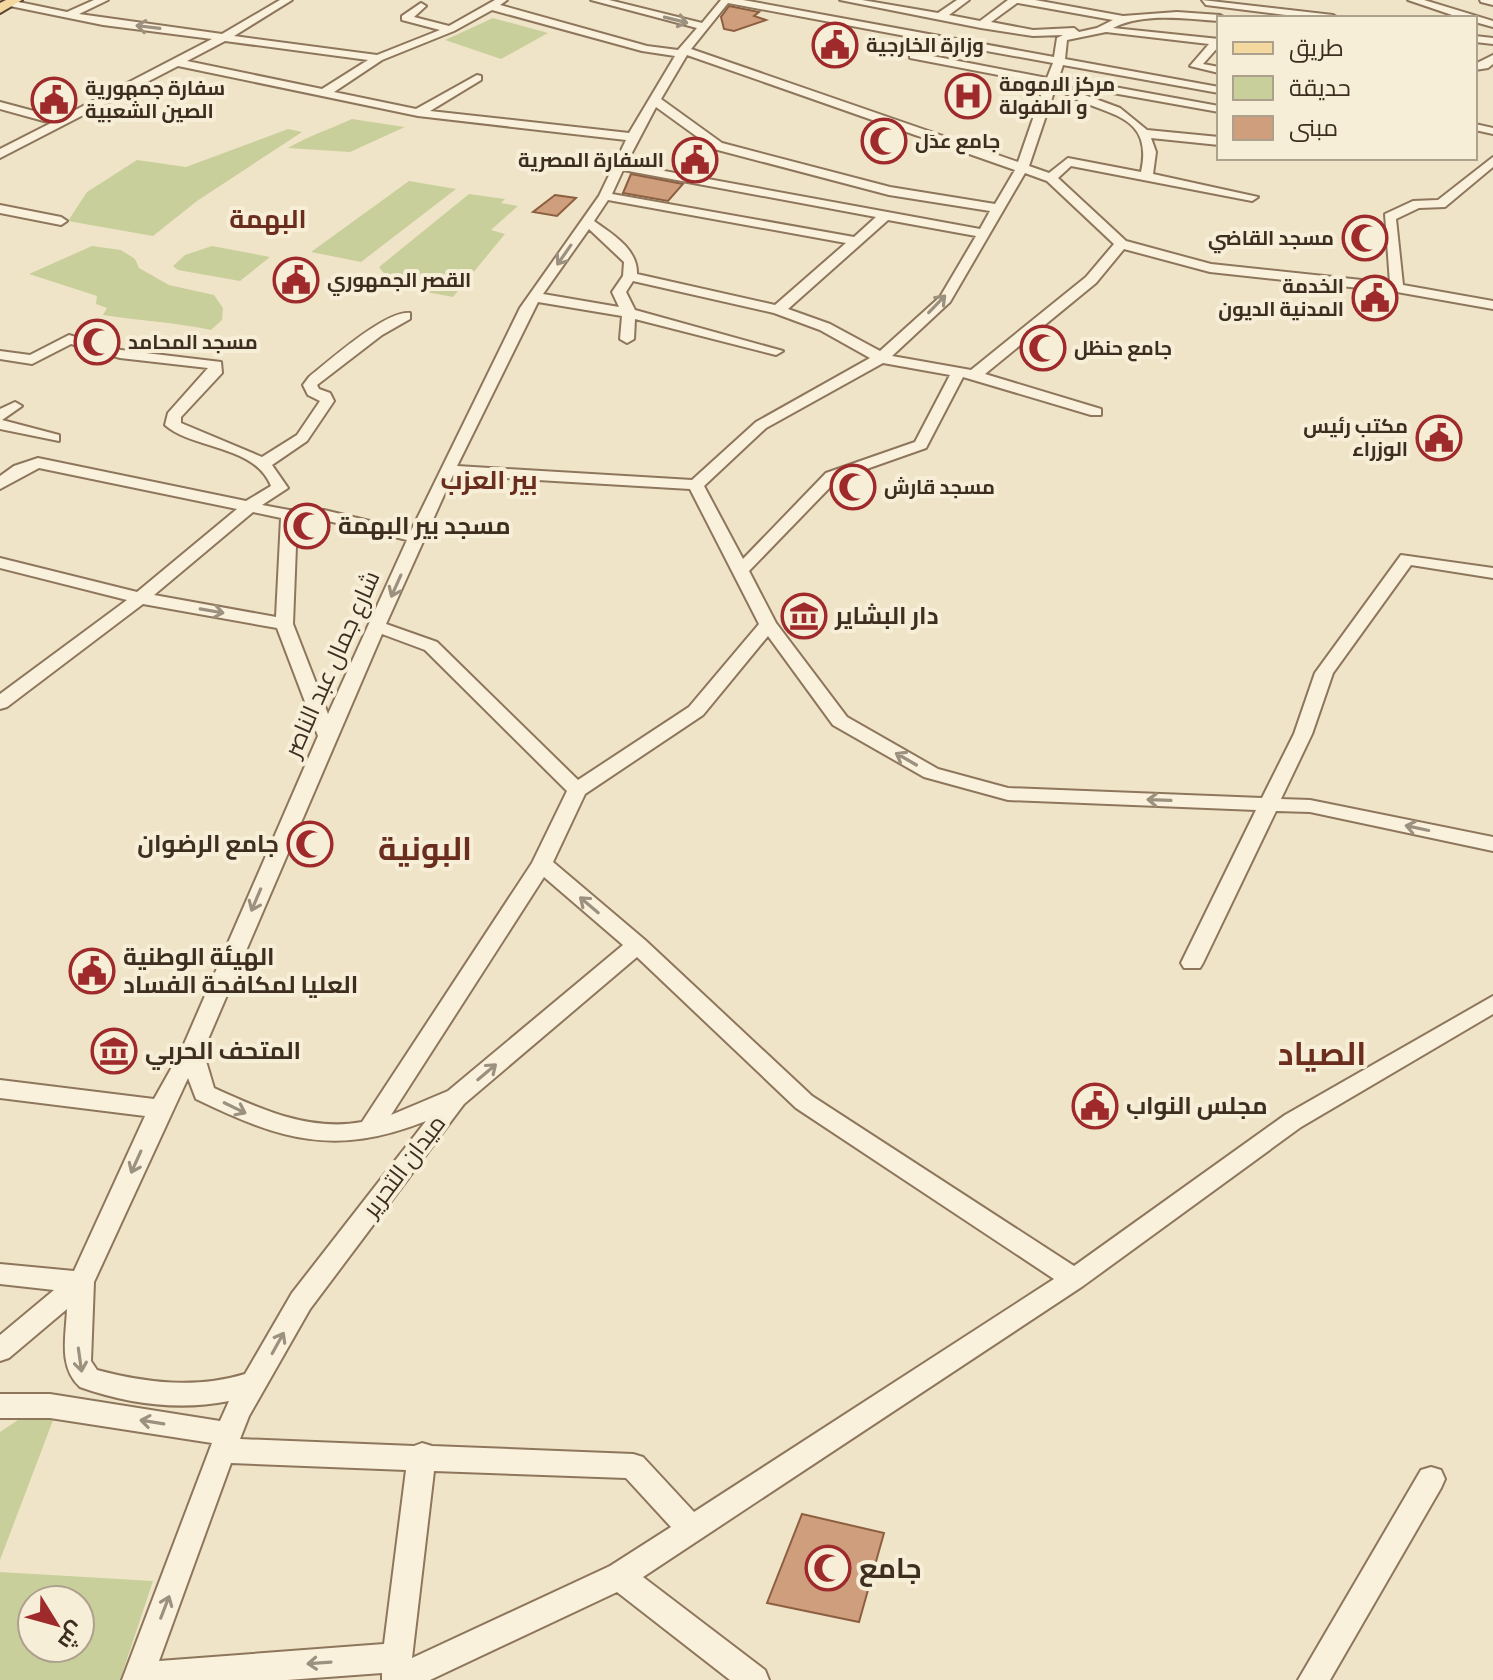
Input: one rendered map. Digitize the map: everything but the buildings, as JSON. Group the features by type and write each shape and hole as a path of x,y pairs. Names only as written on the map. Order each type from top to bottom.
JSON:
{"street":[{"path":"68,15 103,0"},
{"path":"250,23 260,0 286,0"},
{"path":"0,154 225,37 286,0"},
{"path":"323,94 378,58 450,29 502,0"},
{"path":"596,0 703,26"},
{"path":"726,0 1217,90"},
{"name":"شارع جمال عبد الناصر","path":"0,1350 81,1282 160,1109 192,1051 327,736 447,470 535,297 605,196 633,137 683,52 726,0"},
{"path":"845,0 1033,33 1100,31 1217,42"},
{"path":"939,17 964,0"},
{"path":"981,25 1016,0 1123,19 1177,15 1217,18"},
{"path":"1413,0 1467,16"},
{"path":"1485,0 1493,2"},
{"path":"1177,15 1207,1 1318,16"},
{"path":"6,3 68,15 378,58"},
{"path":"421,6 406,18 450,29"},
{"path":"491,6 617,42 683,52 1051,178 1121,244 1210,268 1397,288 1493,305"},
{"path":"447,470 696,485 761,425 881,358 945,299 981,233 1022,168 1059,61 1062,38 1100,31 1123,19"},
{"path":"977,45 1002,29"},
{"path":"1033,33 1044,37 1039,50 1059,61"},
{"path":"935,38 914,56 1050,83 1217,109"},
{"path":"1217,43 1195,66 1217,70"},
{"path":"1477,67 1484,66 1493,56"},
{"path":"176,62 418,113 633,137"},
{"path":"418,113 477,78"},
{"path":"1050,83 1119,111 1149,145 1146,177"},
{"path":"654,100 718,146 889,191 996,208"},
{"path":"0,105 61,122"},
{"path":"1141,133 1217,141"},
{"path":"1397,288 1389,217 1417,204 1441,204 1493,161"},
{"path":"1051,178 1068,162 1252,197"},
{"path":"620,166 981,233"},
{"path":"605,196 856,241"},
{"path":"0,209 61,221"},
{"path":"0,221 20,213"},
{"path":"778,310 885,216"},
{"path":"587,221 631,262 630,276 619,292 629,313 627,339"},
{"path":"741,570 832,476 892,458 921,445 967,373 1091,280 1121,244"},
{"path":"630,276 778,310 825,327 881,358 967,373 1096,412"},
{"path":"535,297 629,313 776,351"},
{"path":"264,463 302,438 327,401 325,396 313,392 310,385 314,380 377,332 405,316"},
{"path":"0,355 32,360 69,339 120,354 216,365 215,373 173,416 173,425 264,463 279,481 280,488 249,507 140,598 0,703"},
{"path":"0,416 15,406"},
{"path":"0,424 54,438"},
{"path":"0,484 20,469 38,463 289,515 324,515 418,538"},
{"path":"696,485 768,624 840,721 931,773 1008,794 1310,806 1493,844"},
{"path":"289,515 284,624 327,736"},
{"path":"1192,963 1303,734 1324,673 1407,559 1493,573"},
{"path":"0,565 140,598 284,624"},
{"path":"370,1129 542,864 577,790 696,711 768,624"},
{"path":"378,627 431,646 577,790"},
{"path":"542,864 637,945 804,1102 1074,1279"},
{"name":"ميدان التحرير","path":"138,1678 226,1443 255,1382 301,1301 456,1098 637,945"},
{"path":"138,1678 396,1672 620,1576 1074,1279 1293,1121 1493,1004"},
{"path":"192,1051 204,1093 252,1117 339,1135 413,1117 456,1098"},
{"path":"0,1089 160,1109"},
{"path":"0,1274 81,1282 78,1361 80,1371 89,1379 181,1398 219,1394 255,1382"},
{"path":"0,1406 50,1406 226,1443 633,1466 692,1530"},
{"path":"396,1672 422,1455"},
{"path":"1313,1680 1431,1479"},
{"path":"620,1576 754,1680"}],"green space":[{"path":"493,18 548,33 501,59 445,40"},
{"path":"352,119 405,127 350,152 288,148 312,136"},
{"path":"288,129 302,132 197,201 153,236 68,221 87,192 137,160 186,167"},
{"path":"409,181 456,189 361,262 311,252"},
{"path":"469,194 505,199 501,203 518,206 491,230 505,234 453,297 394,286 379,267"},
{"path":"92,246 121,250 135,259 139,268 169,285 214,295 223,308 222,320 211,330 103,315 107,308 96,304 97,296 29,274"},
{"path":"212,246 270,257 240,281 178,270 173,266 185,255"},
{"path":"55,1415 0,1560 0,1432 18,1420"},
{"path":"0,1572 153,1581 120,1680 0,1680"}],"place":[{"name":"وزارة الخارجية","path":"835,45"},
{"name":"مركز الامومة و الطفولة","path":"968,96"},
{"name":"سفارة جمهورية الصين الشعبية","path":"54,100"},
{"name":"جامع عدَل","path":"884,141"},
{"name":"السفارة المصرية","path":"695,160"},
{"name":"مسجد القاضي","path":"1365,238"},
{"name":"القصر الجمهوري","path":"296,280"},
{"name":"الخدمة المدنية الديون","path":"1375,298"},
{"name":"مسجد المحامد","path":"97,342"},
{"name":"جامع حنظل","path":"1043,348"},
{"name":"مكتب رئيس الوزراء","path":"1439,438"},
{"name":"مسجد قارش","path":"853,487"},
{"name":"مسجد بير البهمة","path":"307,526"},
{"name":"دار البشاير","path":"804,616"},
{"name":"جامع الرضوان","path":"310,844"},
{"name":"الهيئة الوطنية العليا لمكافحة الفساد","path":"92,971"},
{"name":"المتحف الحربي","path":"114,1051"},
{"name":"مجلس النواب","path":"1095,1106"},
{"name":"جامع","path":"828,1568"}],"district":[{"name":"البهمة","path":"268,219"},
{"name":"بير العزب","path":"489,480"},
{"name":"البونية","path":"425,849"},
{"name":"الصياد","path":"1322,1054"}]}
